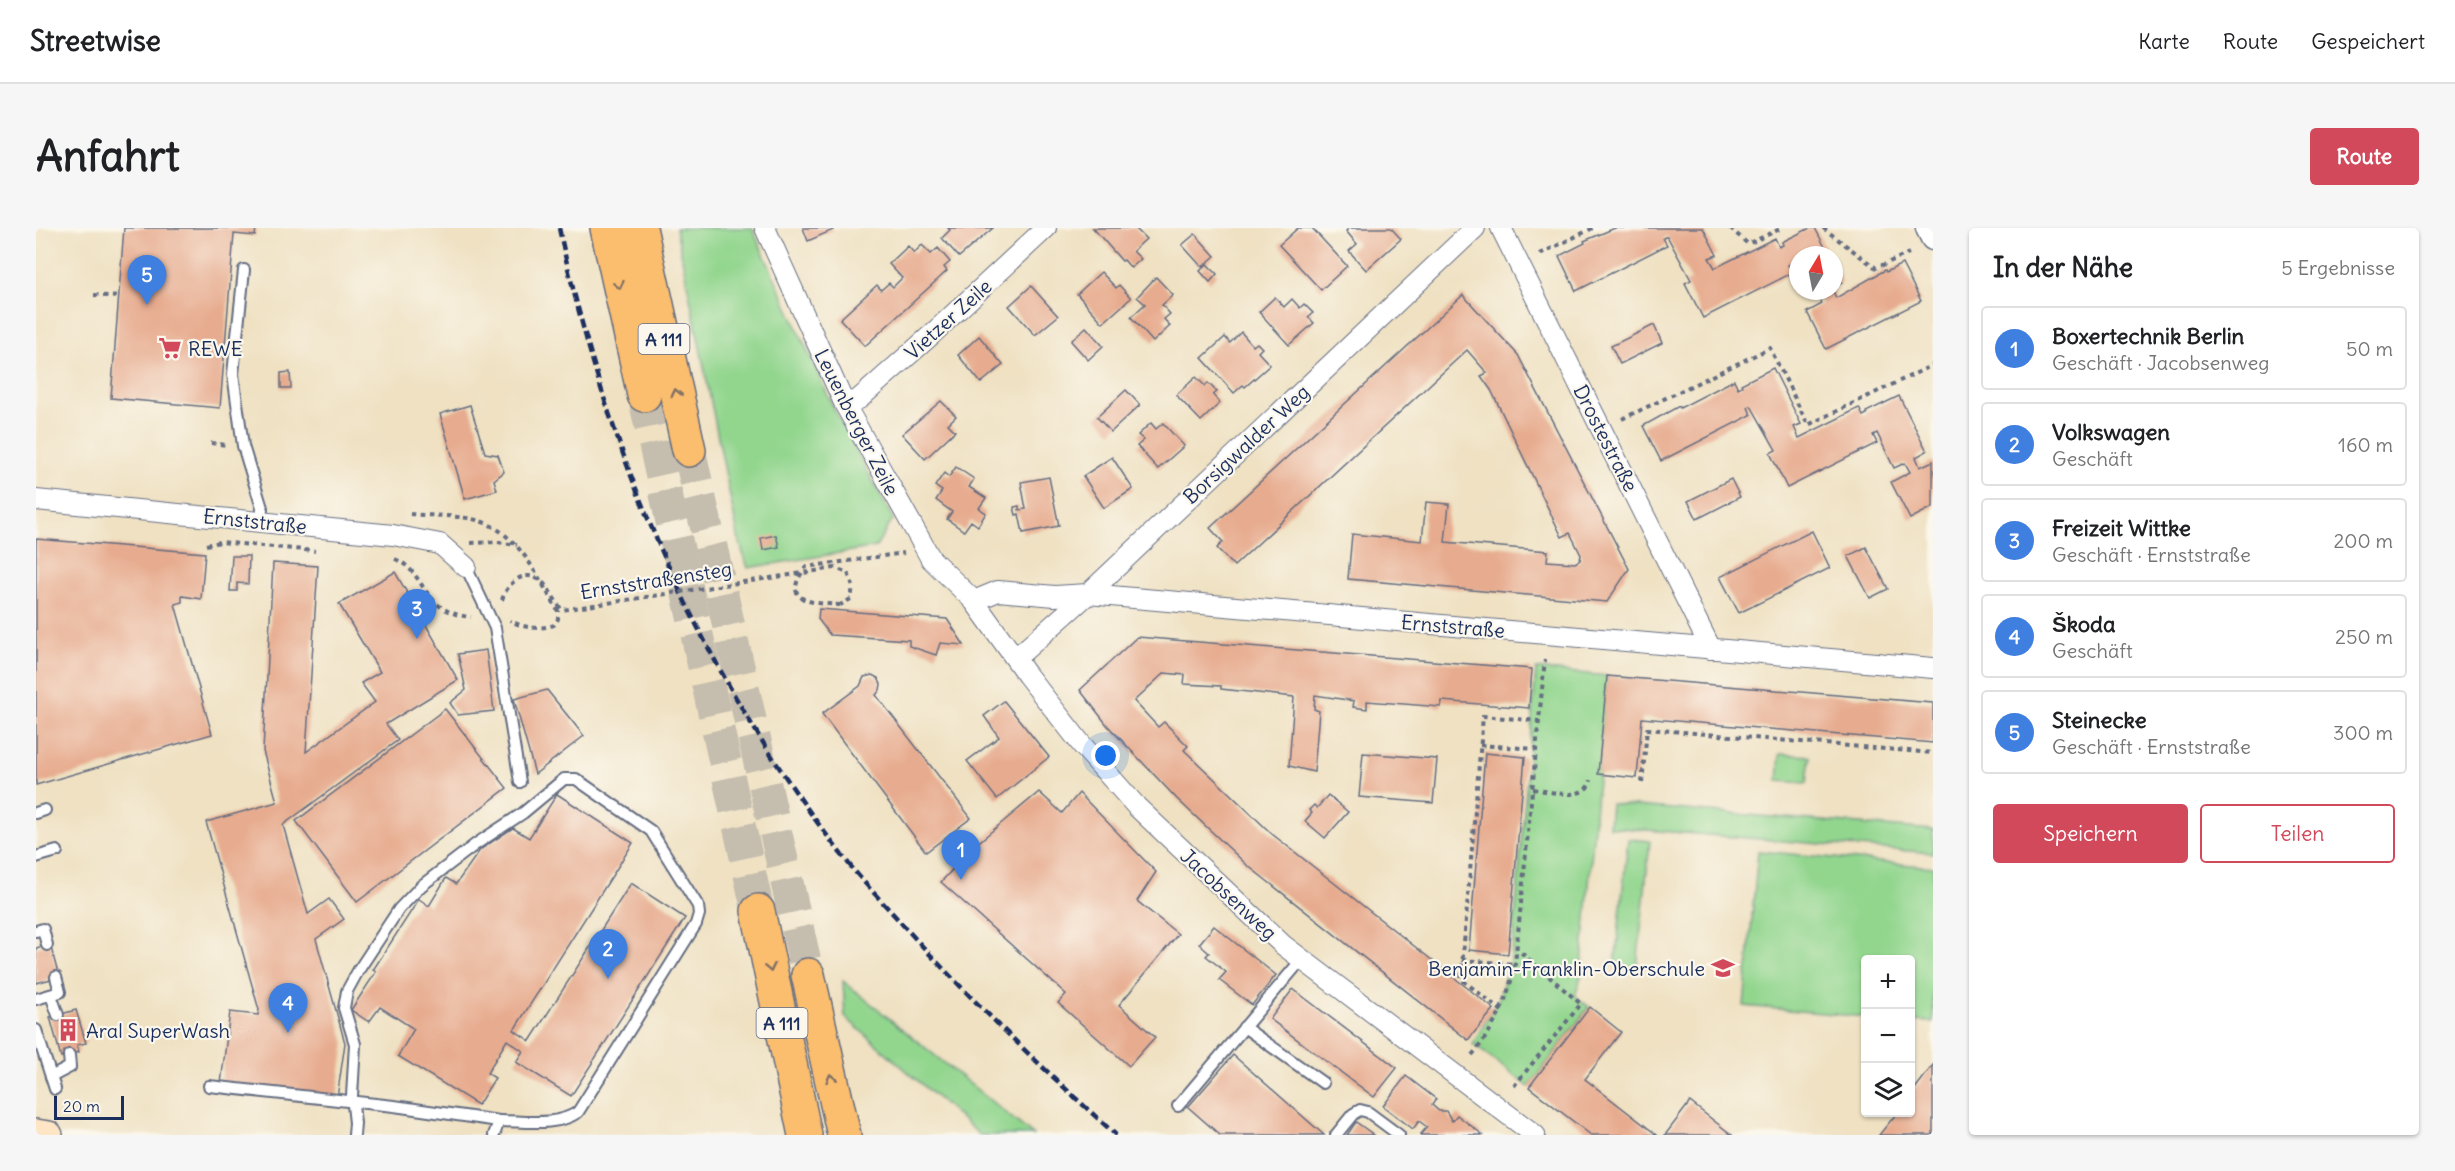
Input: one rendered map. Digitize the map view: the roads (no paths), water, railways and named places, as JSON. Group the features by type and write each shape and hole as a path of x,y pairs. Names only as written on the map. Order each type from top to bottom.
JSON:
{"highway":[{"name":"A 111","path":"607,228 644,395"},
{"name":"A 111","path":"640,228 689,450"},
{"name":"A 111","path":"758,911 805,1135"},
{"name":"A 111","path":"808,975 844,1135"}],"main road":[{"path":"36,1133 49,1135"}],"street":[{"name":"Leuenberger Zeile","path":"765,228 845,405 931,560 974,601"},
{"name":"Vietzer Zeile","path":"845,405 859,399 1046,228"},
{"name":"Borsigwalder Weg","path":"1016,658 1088,594 1475,228"},
{"name":"Drostestraße","path":"1501,228 1711,649"},
{"path":"1928,228 1933,238"},
{"name":"Ernststraße","path":"36,500 393,535 440,544 466,567"},
{"name":"Ernststraße","path":"974,601 998,591 1054,596 1088,594 1933,668"},
{"name":"Jacobsenweg","path":"974,601 1082,745 1137,807 1283,945 1535,1135"}],"lane":[{"path":"244,270 233,375 243,446 262,508 261,522"},
{"path":"466,567 489,614 499,644 520,782"},
{"path":"209,1086 353,1102 499,1121 557,1121 570,1118 578,1112 696,924 699,914 698,906 651,831 576,779 564,779 523,813 476,844 421,886 399,909 358,971 345,999 346,1019 355,1044 353,1102 354,1135"},
{"path":"36,857 57,851"},
{"path":"36,931 43,929 47,945"},
{"path":"1178,1106 1302,959"},
{"path":"37,996 60,992 56,977"},
{"path":"51,995 58,1015"},
{"path":"1245,1027 1323,1083"},
{"path":"36,1030 55,1089"},
{"path":"51,1077 70,1067 69,1055"},
{"path":"1336,1135 1353,1114 1360,1110 1368,1112 1399,1135"},
{"path":"494,1135 499,1121"}],"tunnel":[{"path":"644,395 758,911"},
{"path":"689,450 808,975"}],"railway":[{"path":"559,228 604,398 633,480 666,560 703,638 745,714 793,787 863,881 975,1001 1030,1056 1116,1135"}],"place":[{"name":"Steinecke","path":"147,305"},
{"name":"REWE","path":"170,348"},
{"name":"Freizeit Wittke","path":"417,639"},
{"name":"Boxertechnik Berlin","path":"961,880"},
{"name":"Benjamin-Franklin-Oberschule","path":"1723,968"},
{"name":"Volkswagen","path":"608,979"},
{"name":"Aral SuperWash","path":"68,1030"},
{"name":"Škoda","path":"288,1033"}]}
